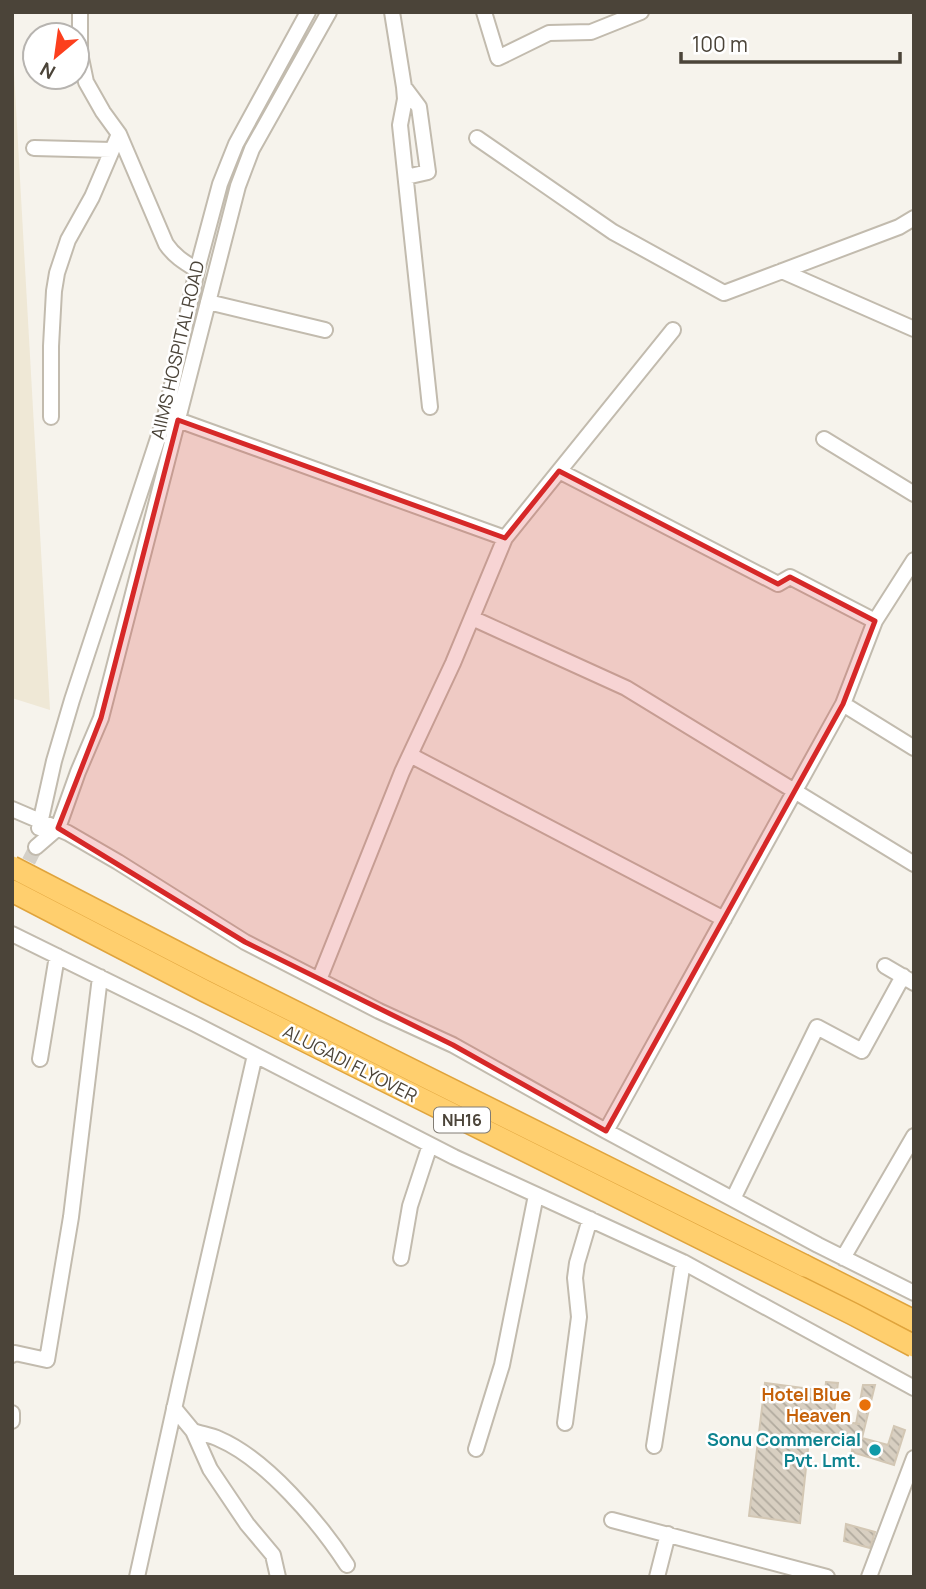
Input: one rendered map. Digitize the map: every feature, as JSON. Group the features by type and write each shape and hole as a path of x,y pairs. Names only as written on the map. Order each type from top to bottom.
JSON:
{"highway":[{"name":"ALUGADI FLYOVER","path":"12,867 914,1321"},
{"name":"ALUGADI FLYOVER","path":"12,891 217,997 914,1346"}],"street":[{"path":"80,12 80,53 86,82 119,134 166,244 180,260 197,270"},
{"name":"AIIMS HOSPITAL ROAD","path":"308,12 236,144 220,184 191,294 164,417 72,700 54,761 36,847 58,828 101,718 238,186 252,149 329,12"},
{"path":"392,12 404,87 405,99 400,125 430,407"},
{"path":"484,12 498,58 548,33 591,32 641,12"},
{"path":"404,87 419,107 428,172 406,177"},
{"path":"51,417 51,346 57,273 68,240 92,197 119,134"},
{"path":"477,138 613,232 723,293 900,227 914,218"},
{"path":"34,148 112,150"},
{"path":"782,271 914,329"},
{"path":"191,294 325,330"},
{"path":"319,980 410,755 453,663 505,538 673,330"},
{"path":"178,420 505,538"},
{"path":"824,439 914,494"},
{"path":"559,471 778,584 790,577 875,621"},
{"path":"606,1131 843,704 875,621 914,561"},
{"path":"472,618 626,688 914,864"},
{"path":"843,704 914,748"},
{"path":"410,755 724,919"},
{"path":"12,809 58,828 118,862 245,942 379,1011 453,1045 606,1131 914,1293"},
{"path":"12,934 430,1145 683,1262 914,1388"},
{"path":"40,1059 57,956"},
{"path":"733,1199 817,1027 862,1051 908,979 885,966"},
{"path":"12,1355 15,1353 47,1360 71,1217 100,977"},
{"path":"136,1577 255,1055"},
{"path":"843,1258 914,1136"},
{"path":"401,1258 410,1206 430,1145"},
{"path":"476,1449 502,1366 536,1195"},
{"path":"565,1423 579,1317 575,1278 590,1219"},
{"path":"654,1446 683,1262"},
{"path":"174,1408 193,1431 210,1469 247,1524 273,1555 278,1577"},
{"path":"12,1413 12,1421"},
{"path":"193,1431 219,1439 256,1461 302,1506 331,1540 347,1565"},
{"path":"869,1577 914,1458"},
{"path":"612,1520 827,1577"},
{"path":"657,1577 668,1534"}],"highlighted area":[{"path":"178,420 505,538 559,471 778,584 790,577 875,621 843,704 606,1131 453,1045 245,942 58,828 101,718"}],"shaded area":[{"path":"12,37 50,710 12,698"}],"building":[{"path":"826,1382 838,1383 833,1420 856,1423 863,1385 875,1385 862,1438 888,1445 894,1426 905,1430 894,1465 852,1452 853,1437 810,1431 800,1523 749,1516 765,1383 825,1391"},
{"path":"846,1524 875,1532 870,1548 844,1541"}],"tunnel":[{"path":"19,880 36,847"}],"place":[{"name":"Hotel Blue Heaven","path":"865,1405"},
{"name":"Sonu Commercial Pvt. Lmt.","path":"875,1450"}]}
